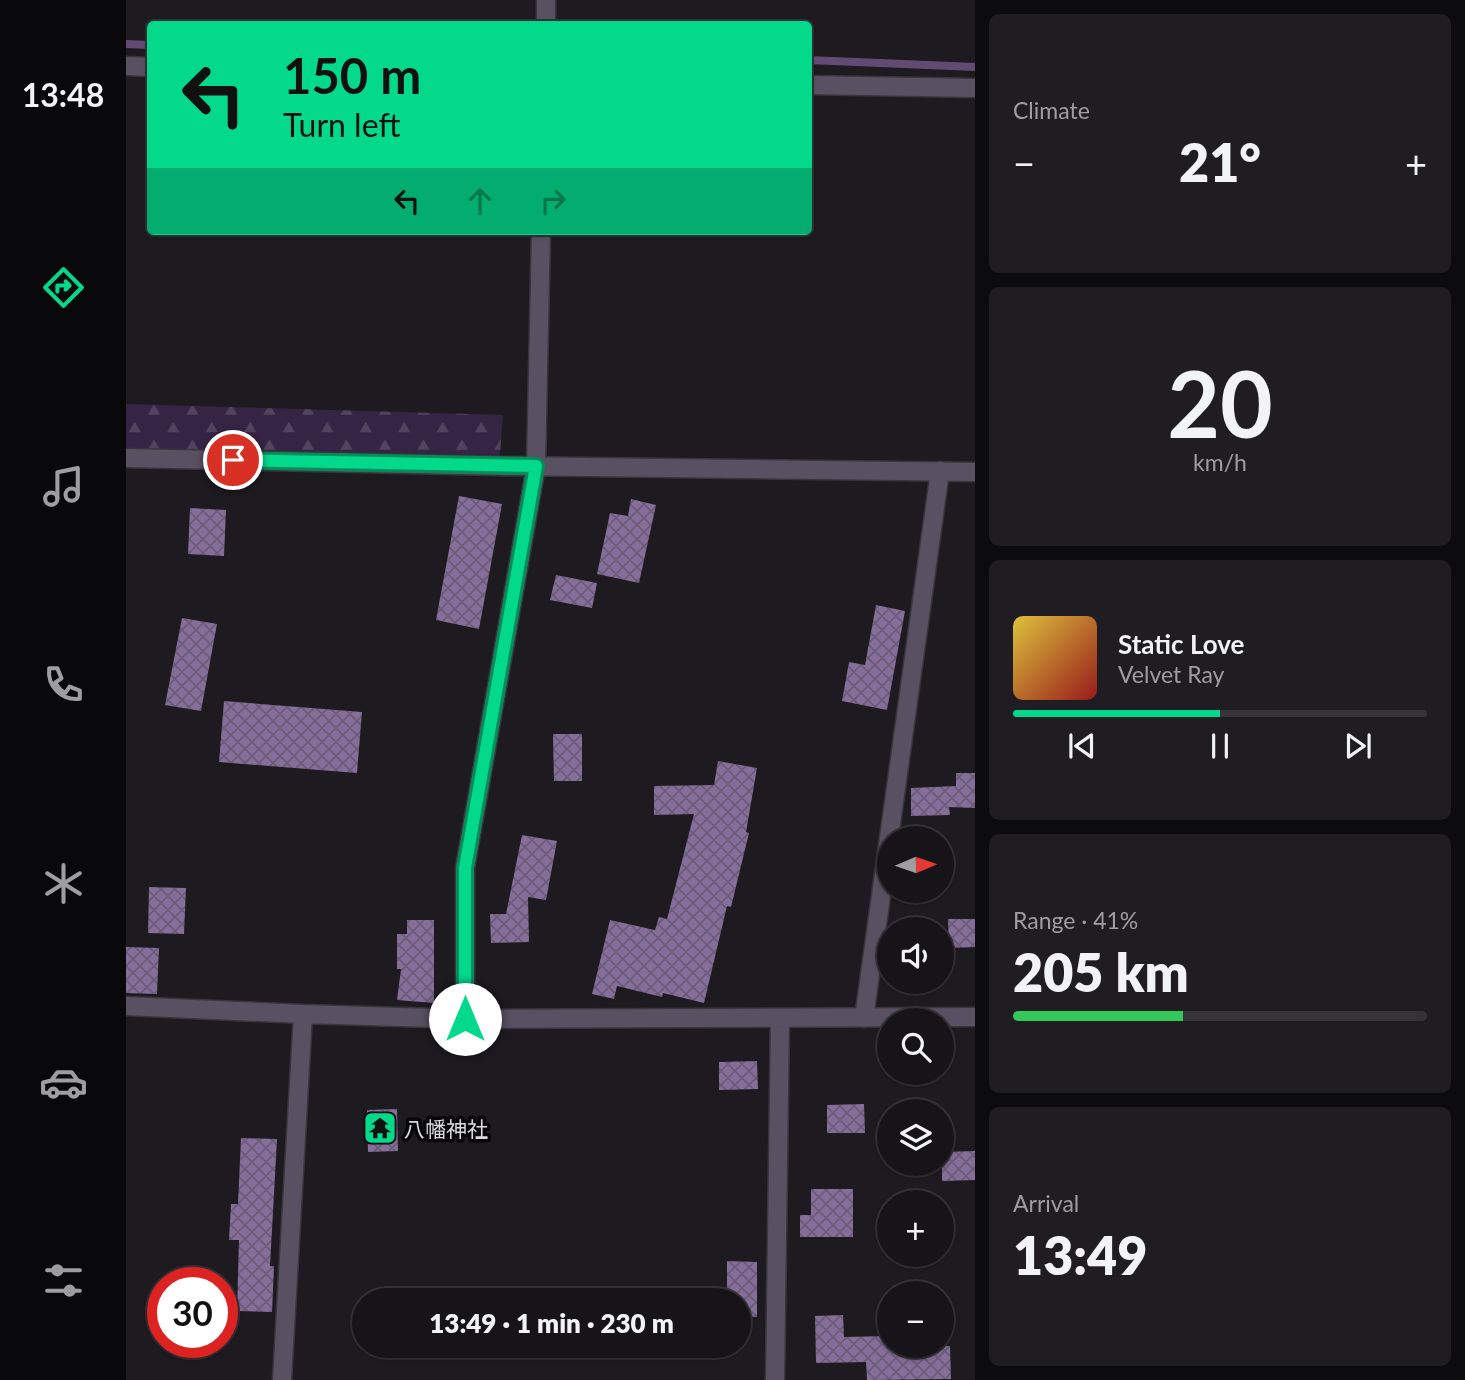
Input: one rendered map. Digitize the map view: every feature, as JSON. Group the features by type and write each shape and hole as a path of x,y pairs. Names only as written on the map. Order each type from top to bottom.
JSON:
{"street":[{"path":"545,0 546,21"},
{"path":"126,66 147,67"},
{"path":"812,85 975,88"},
{"path":"465,1019 465,868 536,466 541,235"},
{"path":"126,458 975,472"},
{"path":"864,1018 940,471"},
{"path":"126,1006 465,1019 975,1017"},
{"path":"282,1380 303,1014"},
{"path":"775,1380 780,1019"}],"green space":[{"path":"126,404 503,415 499,466 126,458"}],"building":[{"path":"459,496 502,504 479,629 436,620"},
{"path":"631,499 656,505 639,583 597,574 610,513 628,516"},
{"path":"190,508 226,510 224,556 188,554"},
{"path":"556,575 597,583 592,608 550,600"},
{"path":"876,605 905,611 887,710 842,701 849,662 865,665"},
{"path":"182,618 217,624 201,711 165,705"},
{"path":"224,701 362,712 357,773 219,762"},
{"path":"553,734 582,734 582,781 554,781"},
{"path":"718,761 757,768 746,832 749,833 731,907 727,906 704,1003 663,993 662,997 617,986 614,999 592,994 610,920 655,930 659,917 667,919 694,814 654,815 654,786 714,785"},
{"path":"956,773 975,773 975,808 949,807 950,815 911,816 911,788 956,786"},
{"path":"522,835 557,841 546,900 528,897 529,942 491,943 490,914 506,914"},
{"path":"149,887 186,888 184,934 148,933"},
{"path":"954,919 975,919 975,947 954,948"},
{"path":"407,920 434,920 434,1003 397,1000 401,969 397,969 397,934 407,934"},
{"path":"126,947 159,948 157,994 126,993"},
{"path":"757,1061 758,1089 719,1090 719,1062"},
{"path":"864,1104 865,1133 827,1133 827,1105"},
{"path":"397,1109 398,1151 368,1152 367,1110"},
{"path":"241,1138 277,1139 270,1266 274,1266 272,1312 238,1311 239,1240 229,1240 231,1204 238,1204"},
{"path":"975,1151 975,1180 942,1181 942,1176 954,1176 954,1152"},
{"path":"811,1189 853,1189 853,1237 800,1237 800,1215 811,1215"},
{"path":"727,1261 757,1262 757,1317 751,1317 751,1288 727,1288"},
{"path":"843,1315 844,1337 877,1336 877,1358 950,1358 951,1379 867,1380 866,1362 816,1363 815,1316"}],"waterway":[{"path":"126,44 147,45"},
{"path":"812,60 975,67"}],"place":[{"name":"八幡神社","path":"380,1128"}],"route":[{"path":"233,460 536,466 465,868 465,1019"}]}
